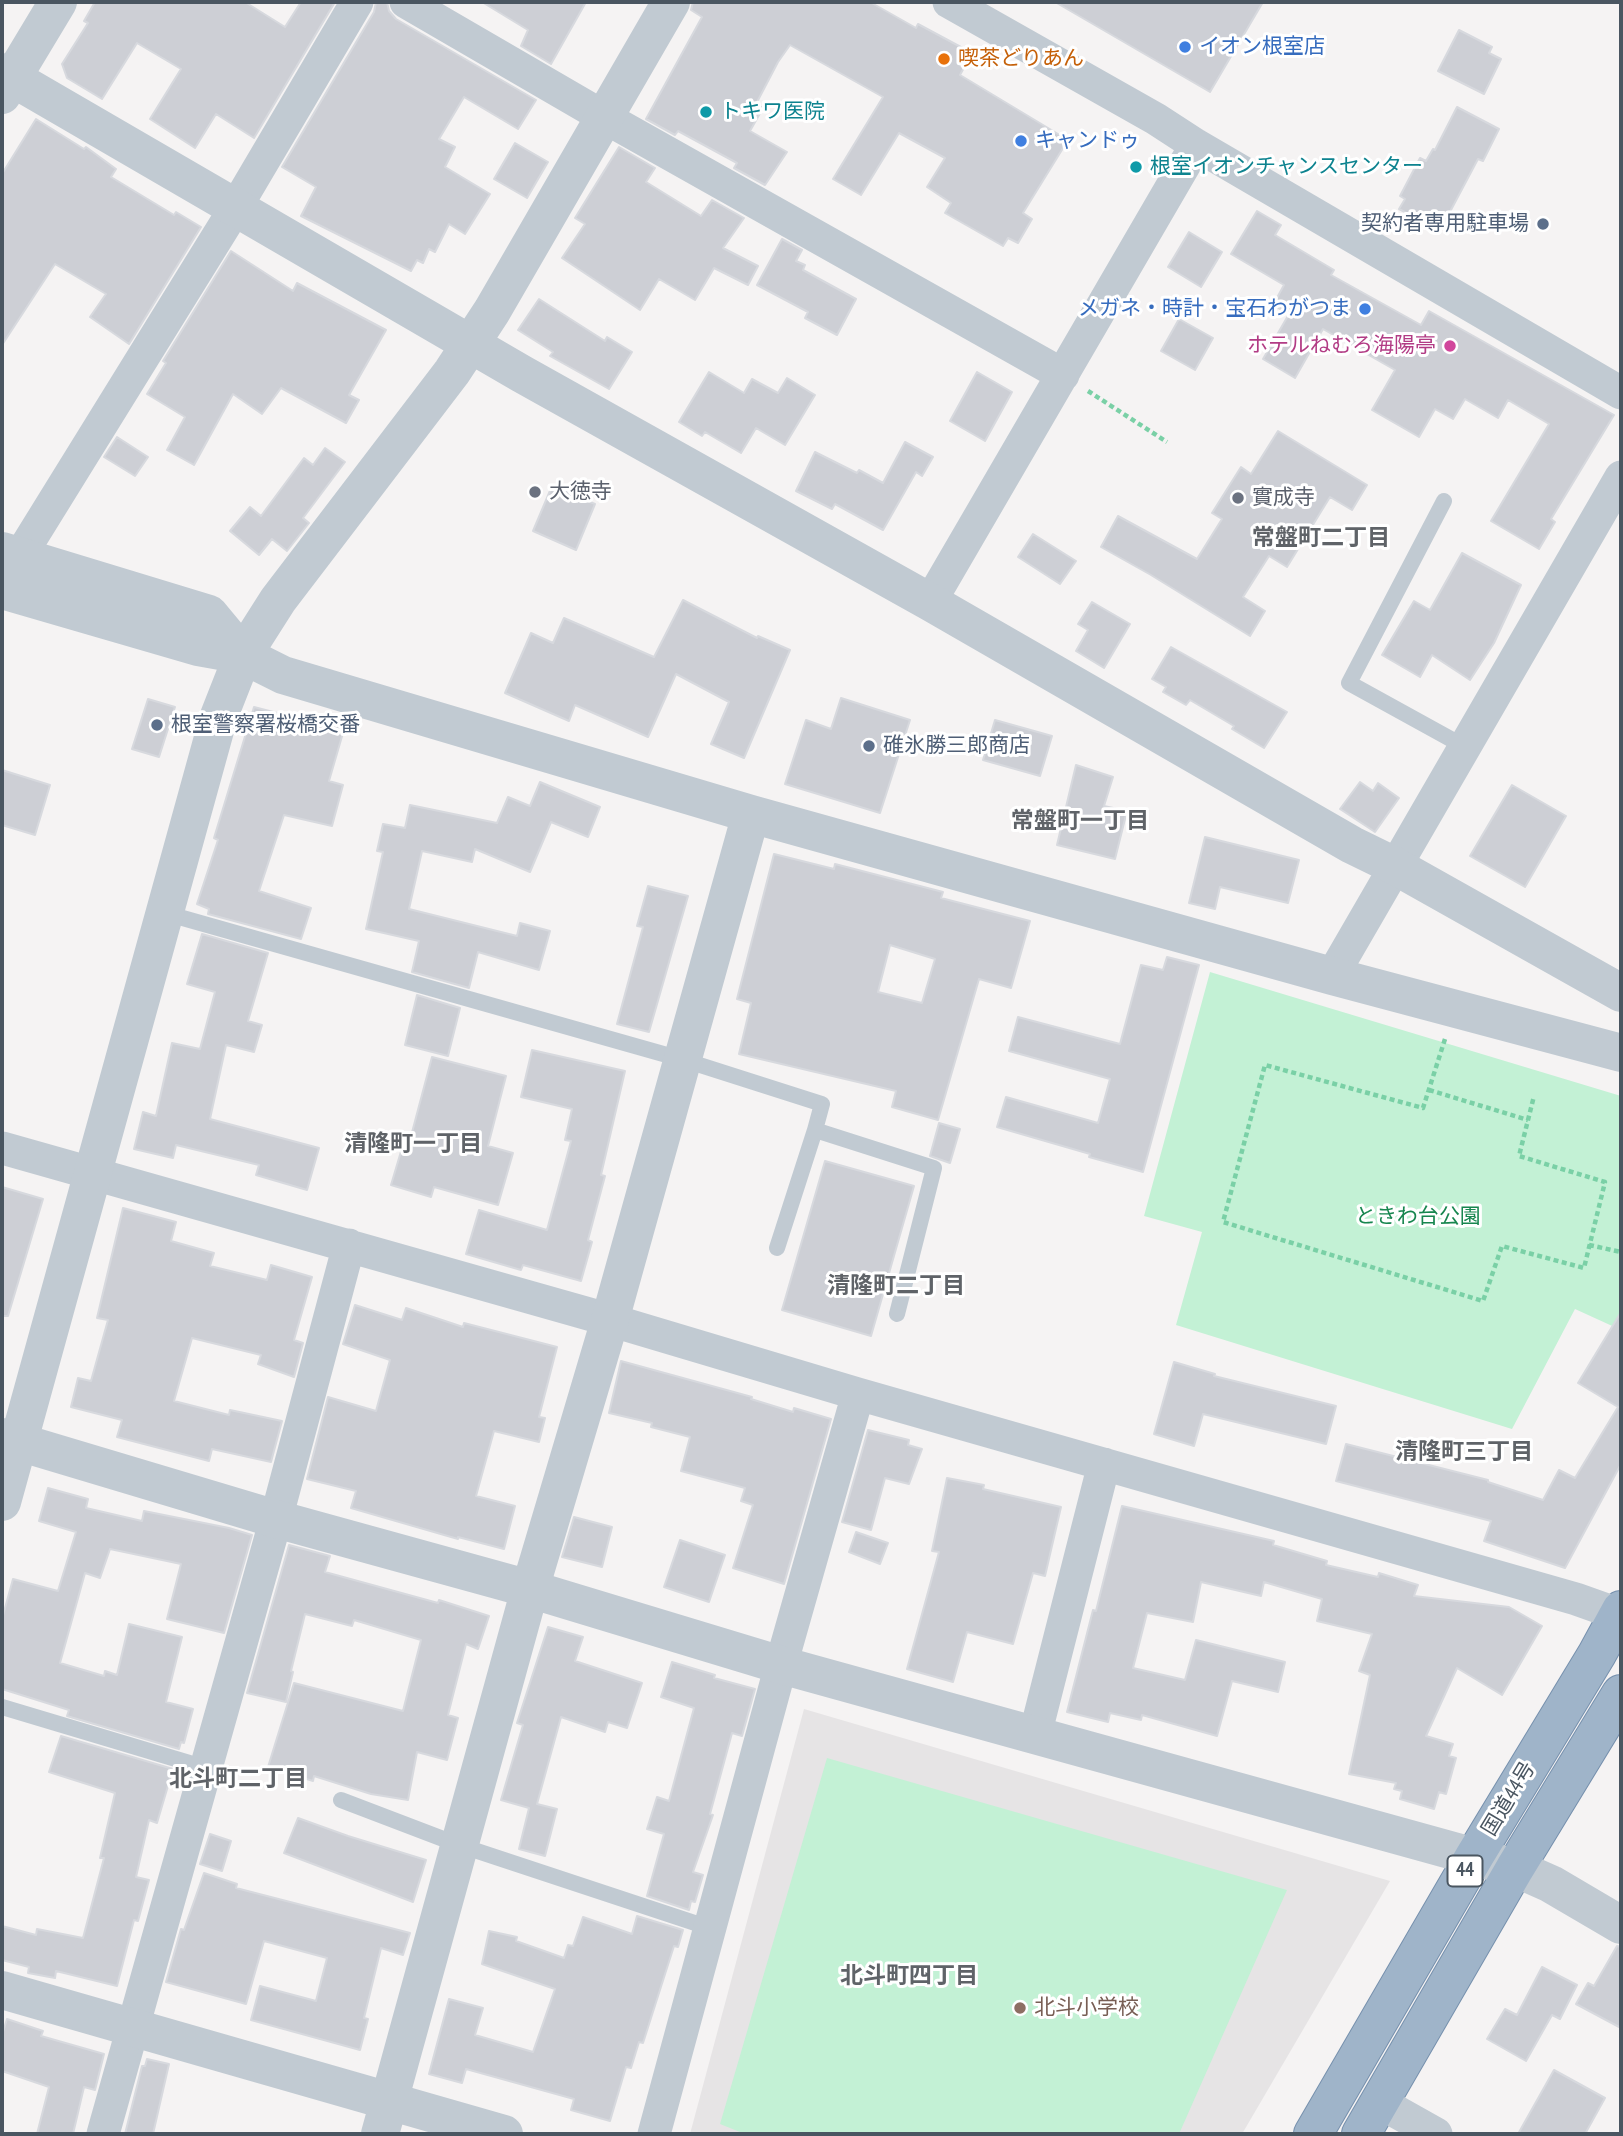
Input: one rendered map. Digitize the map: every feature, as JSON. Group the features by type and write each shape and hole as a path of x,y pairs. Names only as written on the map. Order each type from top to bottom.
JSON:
{"highway":[{"name":"国道44号","path":"1313,2134 1620,1613"},
{"name":"国道44号","path":"1370,2118 1515,1868 1621,1695"}],"street":[{"path":"58,2 5,82 236,207 522,374 930,602 1340,838 1621,993"},
{"path":"357,2 236,207 11,553 2,591 198,647 243,655 284,675 751,814 1332,976 1621,1053"},
{"path":"405,2 604,117 1063,374"},
{"path":"2,1502 10,1440 103,1144 219,716 243,655 278,600 471,343 671,2"},
{"path":"949,2 1156,119 1621,393"},
{"path":"930,602 1196,145"},
{"path":"1332,976 1621,477"},
{"path":"11,553 209,614 243,655"},
{"path":"384,2118 530,1589 610,1320 751,814"},
{"path":"2,1148 610,1320 1620,1613"},
{"path":"103,2134 276,1519 349,1245"},
{"path":"654,2134 781,1665 858,1394"},
{"path":"10,1440 276,1519 530,1589 781,1665 1515,1868 1551,1884 1621,1925"},
{"path":"1035,1735 1104,1464"},
{"path":"2,1990 134,2028 384,2118 504,2134"},
{"path":"1370,2118 1436,2134"}],"lane":[{"path":"1444,501 1349,682 1466,748"},
{"path":"165,913 681,1059 822,1104 777,1248"},
{"path":"815,1130 934,1168 897,1314"},
{"path":"2,1707 206,1768"},
{"path":"341,1800 459,1845 710,1928"}],"path":[{"path":"1063,374 1167,442"},
{"path":"1444,1043 1423,1108 1265,1065 1223,1222 1483,1301 1502,1246 1584,1268 1605,1182 1519,1156 1534,1096"},
{"path":"1429,1090 1528,1120"},
{"path":"1589,1245 1621,1252"}],"shaded area":[{"name":"北斗小学校","path":"804,1709 1390,1881 1242,2134 690,2134"}],"green space":[{"name":"ときわ台公園","path":"1210,972 1621,1096 1621,1330 1575,1309 1512,1429 1176,1325 1202,1232 1144,1216"},
{"name":"北斗小学校","path":"827,1758 1287,1890 1179,2134 745,2134 720,2124"}],"building":[{"path":"95,2 245,2 285,27 301,2 335,2 254,138 216,114 195,148 150,119 181,69 137,43 102,99 67,78 62,64 88,23 84,21"},
{"path":"376,2 387,2 389,11 396,19 536,100 518,129 464,97 439,139 455,147 445,167 490,194 465,234 449,224 435,252 429,249 423,263 417,260 411,271 301,216 316,187 282,167 374,12"},
{"path":"482,2 586,2 551,64 521,46 528,30"},
{"path":"693,2 870,2 916,28 918,24 972,53 960,75 1068,140 1023,213 1032,219 1018,243 1008,238 1003,246 945,213 951,203 927,187 945,158 899,133 861,195 833,179 883,97 790,45 756,104 763,108 750,131 787,152 765,185 734,168 737,163 678,131 675,135 646,119 702,17 691,10"},
{"name":"イオン根室店","path":"1055,2 1263,2 1210,92"},
{"path":"1459,30 1492,47 1489,53 1501,59 1484,94 1438,71"},
{"path":"1457,107 1499,129 1483,161 1478,159 1443,225 1432,219 1429,225 1399,209 1405,199 1400,196 1420,158 1426,161 1433,149 1435,150"},
{"path":"36,119 84,149 86,147 116,169 111,177 174,215 176,212 201,227 129,344 90,317 106,294 55,264 2,345 2,174"},
{"path":"515,143 548,162 527,198 494,179"},
{"path":"619,147 655,168 646,182 701,216 712,200 744,218 723,248 758,266 748,285 714,268 695,300 659,279 640,310 562,258 585,224 575,218"},
{"path":"1257,211 1281,225 1275,235 1334,270 1331,275 1421,325 1429,311 1614,415 1551,519 1555,522 1539,549 1491,521 1549,424 1508,400 1498,418 1465,399 1453,419 1435,409 1419,437 1372,410 1395,370 1323,329 1295,378 1263,359 1289,314 1273,305 1284,285 1231,254"},
{"path":"1189,232 1222,252 1201,287 1168,267"},
{"path":"782,239 802,250 796,261 805,265 803,270 856,299 837,335 805,318 808,312 757,285"},
{"path":"231,251 293,291 297,283 386,330 349,395 359,400 346,423 281,388 262,414 233,394 194,465 167,450 185,417 147,394 166,363 163,361"},
{"path":"539,299 605,341 607,337 632,352 609,389 550,356 553,352 518,330"},
{"path":"1179,319 1213,338 1195,370 1161,351"},
{"path":"709,372 744,393 752,379 778,393 787,378 815,395 785,445 756,428 741,453 705,432 702,436 679,422"},
{"path":"977,372 1012,392 985,441 950,421"},
{"path":"1278,431 1367,485 1352,510 1330,497 1287,567 1269,556 1243,597 1265,611 1250,636 1101,547 1118,516 1197,559 1222,519 1212,513 1241,467 1251,474"},
{"path":"117,437 148,457 135,476 104,457"},
{"path":"905,442 933,457 922,476 916,472 883,530 835,504 832,509 796,491 815,452 883,483"},
{"path":"325,448 345,462 303,518 309,523 287,551 272,539 259,555 230,531 250,507 261,516 304,458 313,465"},
{"path":"552,486 595,504 576,550 533,531"},
{"path":"1033,534 1076,561 1060,584 1018,557"},
{"path":"1462,553 1521,585 1494,643 1470,680 1432,655 1420,677 1382,655 1414,601 1430,610"},
{"path":"683,600 757,638 758,636 790,650 744,758 711,744 729,702 676,674 648,737 575,705 569,721 505,693 531,633 553,643 564,618 654,657"},
{"path":"1092,602 1130,624 1104,668 1076,651 1088,630 1078,624"},
{"path":"1171,647 1287,712 1264,748 1232,729 1234,726 1190,700 1186,705 1163,692 1166,687 1152,679"},
{"name":"碓氷勝三郎商店","path":"841,698 910,720 880,813 785,784 806,720 831,729"},
{"path":"148,699 175,707 159,757 132,749"},
{"path":"254,707 308,721 310,716 345,726 329,781 343,785 332,826 284,815 259,891 311,908 301,939 208,914 209,909 197,904 218,840 214,838"},
{"path":"995,720 1052,736 1040,776 983,760"},
{"path":"1076,765 1113,777 1104,806 1127,811 1115,859 1057,845"},
{"path":"2,770 50,785 35,835 2,825"},
{"path":"540,782 600,807 588,837 551,822 530,872 475,849 472,862 422,851 409,909 517,936 520,923 550,931 539,970 478,952 469,988 412,972 419,941 366,929 383,852 377,851 383,824 405,828 410,805 497,823 508,797 530,806"},
{"path":"1360,782 1373,791 1378,783 1399,798 1375,832 1340,809"},
{"path":"1512,785 1566,816 1525,887 1470,856"},
{"path":"1205,837 1299,860 1288,903 1220,887 1215,909 1189,903"},
{"path":"774,854 834,869 835,864 943,892 941,898 1030,921 1011,988 979,979 938,1120 892,1107 896,1091 739,1054 751,1003 737,999","holes":["890,945 935,959 922,1003 878,992"]},
{"path":"648,886 688,896 649,1032 617,1024 643,927 637,926"},
{"path":"202,934 268,953 248,1021 262,1025 254,1052 226,1045 210,1119 319,1148 307,1190 256,1175 259,1165 176,1145 173,1158 134,1149 143,1112 156,1116 172,1043 200,1049 215,992 187,984"},
{"path":"1167,957 1199,965 1143,1172 997,1127 1006,1097 1098,1123 1110,1079 1009,1051 1018,1017 1120,1044 1141,965 1163,970"},
{"path":"417,995 460,1008 448,1056 405,1045"},
{"path":"532,1050 625,1071 601,1175 605,1176 588,1240 592,1242 581,1281 523,1265 521,1270 466,1254 479,1210 547,1230 571,1141 565,1140 572,1109 521,1097"},
{"path":"432,1057 506,1076 488,1146 513,1153 498,1205 434,1187 431,1197 391,1185 405,1138 410,1140"},
{"path":"939,1123 960,1129 950,1163 930,1156"},
{"path":"825,1161 914,1186 871,1336 782,1310"},
{"path":"2,1187 43,1199 8,1316 2,1316"},
{"path":"123,1208 176,1222 171,1241 214,1253 210,1266 267,1280 271,1265 312,1277 294,1340 303,1343 294,1377 258,1364 261,1355 192,1338 174,1401 229,1415 230,1410 282,1421 271,1462 212,1449 209,1461 117,1437 122,1420 71,1407 78,1378 91,1381 108,1320 97,1318"},
{"path":"355,1305 402,1320 406,1308 463,1327 464,1323 557,1347 539,1417 545,1418 539,1442 494,1431 476,1496 515,1506 504,1549 458,1539 351,1508 356,1491 307,1479 328,1397 376,1411 390,1360 343,1344"},
{"path":"1621,1312 1621,1464 1565,1568 1484,1541 1491,1521 1336,1481 1346,1444 1488,1480 1543,1500 1559,1470 1575,1478 1618,1407 1578,1383"},
{"path":"621,1361 752,1397 751,1399 793,1412 794,1408 831,1419 784,1584 733,1568 753,1505 741,1501 745,1488 681,1471 690,1437 651,1427 652,1423 609,1413"},
{"path":"1174,1362 1215,1374 1214,1376 1336,1406 1326,1444 1203,1414 1194,1446 1154,1434"},
{"path":"868,1430 909,1440 908,1445 922,1449 909,1484 885,1478 871,1530 842,1522"},
{"path":"947,1478 984,1485 983,1489 1061,1507 1045,1576 1033,1573 1013,1644 967,1632 953,1682 907,1669 939,1552 932,1551"},
{"path":"48,1488 88,1499 86,1508 142,1521 144,1511 252,1535 224,1633 167,1619 181,1564 110,1549 100,1578 85,1573 60,1663 104,1676 105,1671 117,1675 129,1624 182,1637 166,1702 193,1709 184,1743 181,1742 179,1749 67,1716 69,1710 2,1689 2,1619 13,1579 58,1591 76,1532 39,1521"},
{"path":"1122,1506 1274,1541 1273,1545 1327,1561 1326,1565 1378,1577 1379,1573 1418,1585 1414,1596 1509,1607 1542,1626 1502,1695 1457,1668 1426,1736 1453,1744 1449,1756 1456,1758 1446,1794 1439,1792 1434,1809 1400,1799 1402,1791 1394,1789 1396,1783 1349,1774 1370,1675 1359,1671 1372,1634 1317,1621 1322,1599 1264,1582 1261,1596 1201,1582 1193,1622 1147,1613 1133,1668 1185,1680 1196,1640 1285,1662 1278,1692 1232,1681 1217,1736 1142,1715 1141,1720 1110,1713 1108,1722 1067,1712"},
{"path":"574,1517 612,1527 602,1567 562,1557"},
{"path":"856,1532 888,1543 880,1564 849,1552"},
{"path":"680,1540 725,1555 709,1602 664,1587"},
{"path":"289,1545 330,1556 325,1572 438,1603 439,1600 489,1616 478,1649 466,1644 448,1715 458,1718 447,1760 417,1752 408,1800 371,1794 314,1776 313,1781 268,1767 294,1683 403,1711 421,1640 354,1620 352,1626 305,1614 286,1702 247,1693"},
{"path":"548,1627 583,1637 575,1661 642,1683 627,1728 608,1722 605,1732 561,1717 537,1804 557,1809 545,1856 519,1849 529,1808 501,1800 523,1725 517,1723"},
{"path":"672,1662 715,1675 714,1678 755,1689 742,1736 732,1733 710,1814 713,1815 693,1872 703,1875 695,1902 691,1901 689,1910 647,1896 664,1834 647,1829 657,1797 669,1801 694,1708 661,1697"},
{"path":"61,1736 173,1769 157,1823 149,1820 136,1877 149,1880 138,1921 134,1920 117,1986 56,1971 55,1978 28,1973 29,1967 2,1960 2,1926 36,1935 37,1929 83,1938 104,1858 100,1858 115,1793 49,1772"},
{"path":"298,1818 426,1860 413,1902 284,1853"},
{"path":"210,1834 231,1841 222,1871 200,1864"},
{"path":"204,1873 237,1884 236,1888 410,1933 403,1955 381,1948 364,2018 368,2019 360,2050 251,2020 260,1986 316,2001 327,1958 264,1941 246,2004 166,1982 181,1929 184,1930"},
{"path":"637,1916 683,1930 678,1947 674,1946 643,2043 639,2042 631,2068 626,2067 610,2121 571,2110 574,2099 466,2069 462,2083 429,2074 449,1999 483,2008 475,2035 533,2052 555,1989 482,1964 489,1931 517,1937 516,1941 564,1958 568,1945 573,1946 583,1917 632,1934"},
{"path":"1617,1946 1621,1947 1621,2028 1576,2004 1588,1983 1594,1986"},
{"path":"1542,1967 1577,1985 1560,2019 1552,2015 1526,2061 1487,2039 1505,2009 1517,2015"},
{"path":"7,2019 43,2031 41,2036 104,2054 95,2090 84,2087 73,2134 37,2134 49,2087 2,2071 2,2035"},
{"path":"147,2059 169,2064 153,2134 125,2134 142,2066 145,2066"},
{"path":"1554,2070 1605,2098 1585,2134 1518,2134"}],"place":[{"name":"イオン根室店","path":"1185,47"},
{"name":"喫茶どりあん","path":"944,59"},
{"name":"トキワ医院","path":"706,112"},
{"name":"キャンドゥ","path":"1021,141"},
{"name":"根室イオンチャンスセンター","path":"1136,167"},
{"name":"契約者専用駐車場","path":"1543,224"},
{"name":"メガネ・時計・宝石わがつま","path":"1365,309"},
{"name":"ホテルねむろ海陽亭","path":"1450,346"},
{"name":"大徳寺","path":"535,492"},
{"name":"實成寺","path":"1238,498"},
{"name":"根室警察署桜橋交番","path":"157,725"},
{"name":"碓氷勝三郎商店","path":"869,746"},
{"name":"北斗小学校","path":"1020,2008"}],"district":[{"name":"常盤町二丁目","path":"1321,538"},
{"name":"常盤町一丁目","path":"1080,821"},
{"name":"清隆町一丁目","path":"413,1144"},
{"name":"清隆町二丁目","path":"896,1286"},
{"name":"清隆町三丁目","path":"1464,1452"},
{"name":"北斗町二丁目","path":"238,1779"},
{"name":"北斗町四丁目","path":"909,1976"}]}
